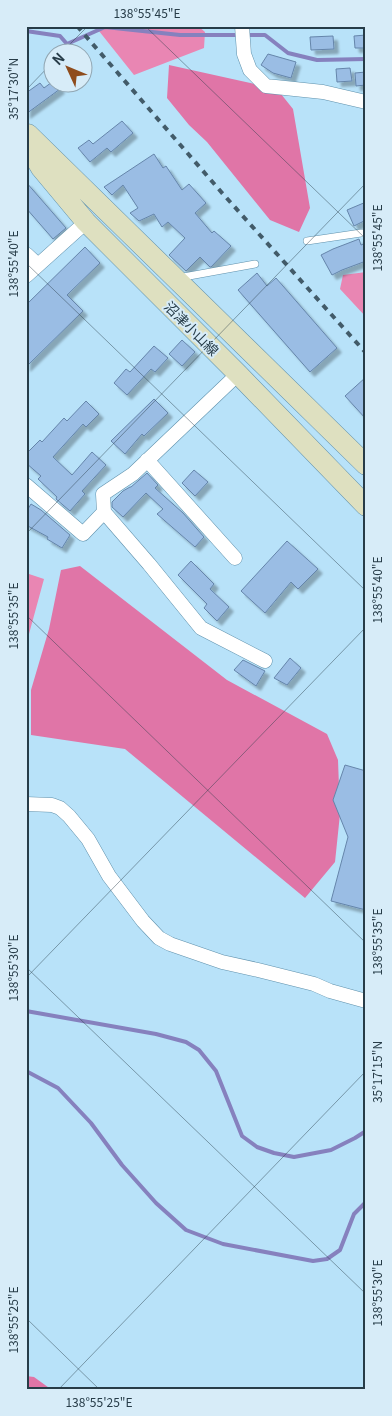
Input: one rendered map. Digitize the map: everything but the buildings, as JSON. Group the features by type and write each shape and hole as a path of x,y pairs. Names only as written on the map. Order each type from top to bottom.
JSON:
{"main road":[{"name":"沼津小山線","path":"26,132 366,465"},
{"name":"沼津小山線","path":"26,143 41,168 86,222 238,374 366,506"}],"street":[{"path":"242,26 244,54 250,70 266,86 323,92 366,102"},
{"path":"26,276 86,222"},
{"path":"26,254 38,265"},
{"path":"238,374 133,474 103,494 104,512 202,628 266,661"},
{"path":"147,460 235,558"},
{"path":"26,485 83,534 104,512"},
{"path":"26,804 52,805 60,808 69,816 88,839 109,876 143,921 159,938 170,944 222,962 314,984 330,991 366,1001"}],"lane":[{"path":"307,241 366,233"},
{"path":"175,278 255,264"}],"shaded area":[{"path":"95,26 198,26 205,32 204,48 134,75"},
{"path":"169,65 277,89 293,109 310,208 299,232 270,220 207,142 189,125 167,98"},
{"path":"366,272 366,317 340,289 343,275"},
{"path":"80,566 227,680 327,734 338,760 340,814 335,862 305,898 125,749 31,735 31,690 49,629 61,570"},
{"path":"26,573 44,579 26,645"},
{"path":"26,1376 34,1377 52,1390 26,1390"}],"waterway":[{"path":"26,31 60,36 67,44 105,27 180,35 239,35"},
{"path":"246,35 265,35 288,53 317,60 366,59"},
{"path":"26,1011 156,1034 186,1042 199,1050 216,1071 242,1136 257,1147 294,1157 331,1150 366,1131"},
{"path":"26,1071 58,1088 91,1123 122,1165 156,1203 186,1230 223,1244 313,1261 327,1259 340,1250 354,1214 366,1202"}],"railway":[{"path":"77,26 223,194 366,353"}]}
